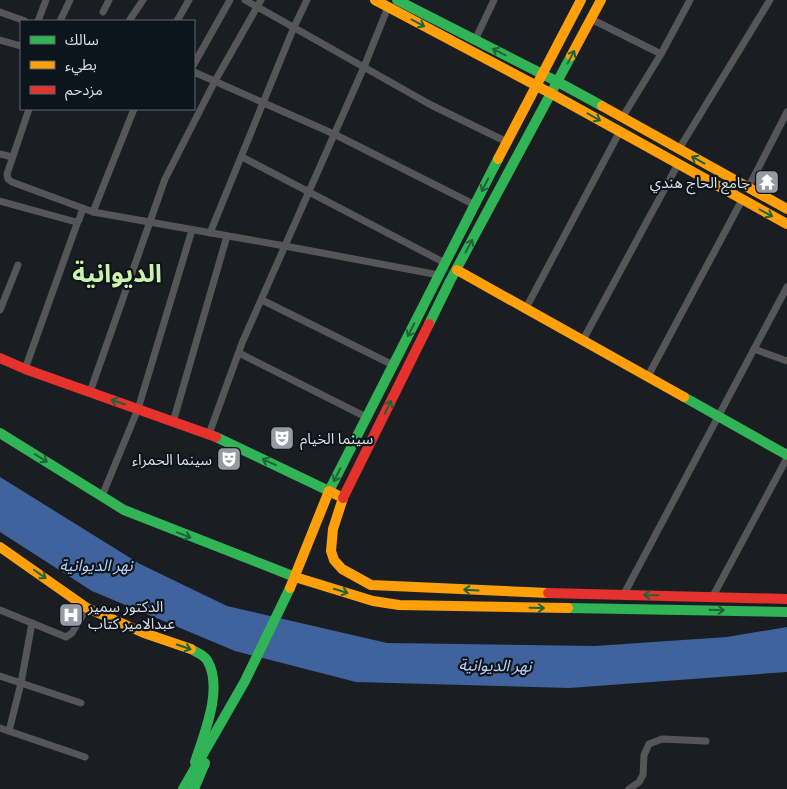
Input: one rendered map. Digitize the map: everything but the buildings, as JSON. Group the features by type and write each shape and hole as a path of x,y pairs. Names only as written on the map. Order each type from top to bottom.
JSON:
{"main road":[{"path":"375,0 536,85 787,224"},
{"path":"397,0 558,82 787,209"},
{"path":"188,786 245,680 294,577 329,491 366,417 581,0"},
{"path":"601,0 404,373 343,498 331,536 330,554 335,563 354,578 372,586 509,592 787,599"},
{"path":"457,270 718,415 787,457"},
{"path":"0,358 25,369 209,434 343,498"},
{"path":"0,433 140,518 294,577 373,601 418,606 787,612"},
{"path":"0,547 87,608 144,633 192,649 209,661 213,684 211,714 188,786"},
{"path":"508,607 509,592"},
{"path":"688,609 689,596"}],"street":[{"path":"38,20 46,0"},
{"path":"60,20 70,0"},
{"path":"103,12 109,0"},
{"path":"130,20 143,0"},
{"path":"178,20 189,0"},
{"path":"195,62 230,0"},
{"path":"245,0 259,4 294,27 431,105 507,142"},
{"path":"210,233 294,27 307,0"},
{"path":"475,40 494,0"},
{"path":"622,118 661,54 690,0"},
{"path":"679,149 770,0"},
{"path":"90,392 165,179 215,81 259,4"},
{"path":"209,434 239,353 364,67 388,7"},
{"path":"0,12 22,20"},
{"path":"591,19 661,54"},
{"path":"0,40 20,46"},
{"path":"195,72 334,134 475,205"},
{"path":"29,110 7,174 8,179 12,182 93,212 439,275"},
{"path":"93,212 134,110"},
{"path":"748,188 787,112"},
{"path":"526,308 620,131"},
{"path":"0,154 12,158"},
{"path":"242,157 445,263"},
{"path":"583,340 678,164"},
{"path":"648,376 742,200"},
{"path":"0,201 73,222 78,221"},
{"path":"25,369 83,208"},
{"path":"102,496 138,409 192,230"},
{"path":"173,422 227,236"},
{"path":"0,310 18,265"},
{"path":"624,594 787,287"},
{"path":"262,300 393,365"},
{"path":"754,349 787,361"},
{"path":"239,353 366,417"},
{"path":"713,596 787,457"},
{"path":"0,610 66,637 72,633 87,608"},
{"path":"9,731 22,683 32,623"},
{"path":"0,676 81,703"},
{"path":"0,728 86,757"},
{"path":"628,789 639,782 643,776 644,755 649,744 662,739 706,741"}],"water":[{"name":"نهر الديوانية","path":"0,477 140,564 227,606 387,643 595,646 727,637 787,627 787,672 569,688 356,682 235,651 92,591 0,532"}],"traffic: fast":[{"path":"397,0 602,106"},
{"path":"429,324 450,281 571,56"},
{"path":"216,437 329,491 498,159"},
{"path":"684,397 787,455"},
{"path":"0,433 124,510 295,577"},
{"path":"183,789 245,681 290,588"},
{"path":"568,608 787,612"},
{"path":"191,649 207,660 212,671 214,684 211,711 195,762"},
{"path":"194,789 205,763"}],"traffic: slow":[{"path":"375,0 552,94 787,224"},
{"path":"498,159 581,0"},
{"path":"571,56 601,0"},
{"path":"602,106 787,209"},
{"path":"457,270 684,397"},
{"path":"290,588 329,491 343,498 333,529 331,551 334,560 342,569 371,585 548,593"},
{"path":"0,547 87,608 144,633 191,649"},
{"path":"295,577 373,601 399,605 568,608"}],"traffic: jam":[{"path":"343,498 429,324"},
{"path":"0,358 25,369 216,437"},
{"path":"548,593 787,599"}],"place":[{"name":"جامع الحاج هندي","path":"767,182"},
{"name":"سينما الخيام","path":"282,438"},
{"name":"سينما الحمراء","path":"229,459"},
{"name":"الدكتور سمير عبدالامير كتاب","path":"71,615"}],"district":[{"name":"الديوانية","path":"117,273"}]}
